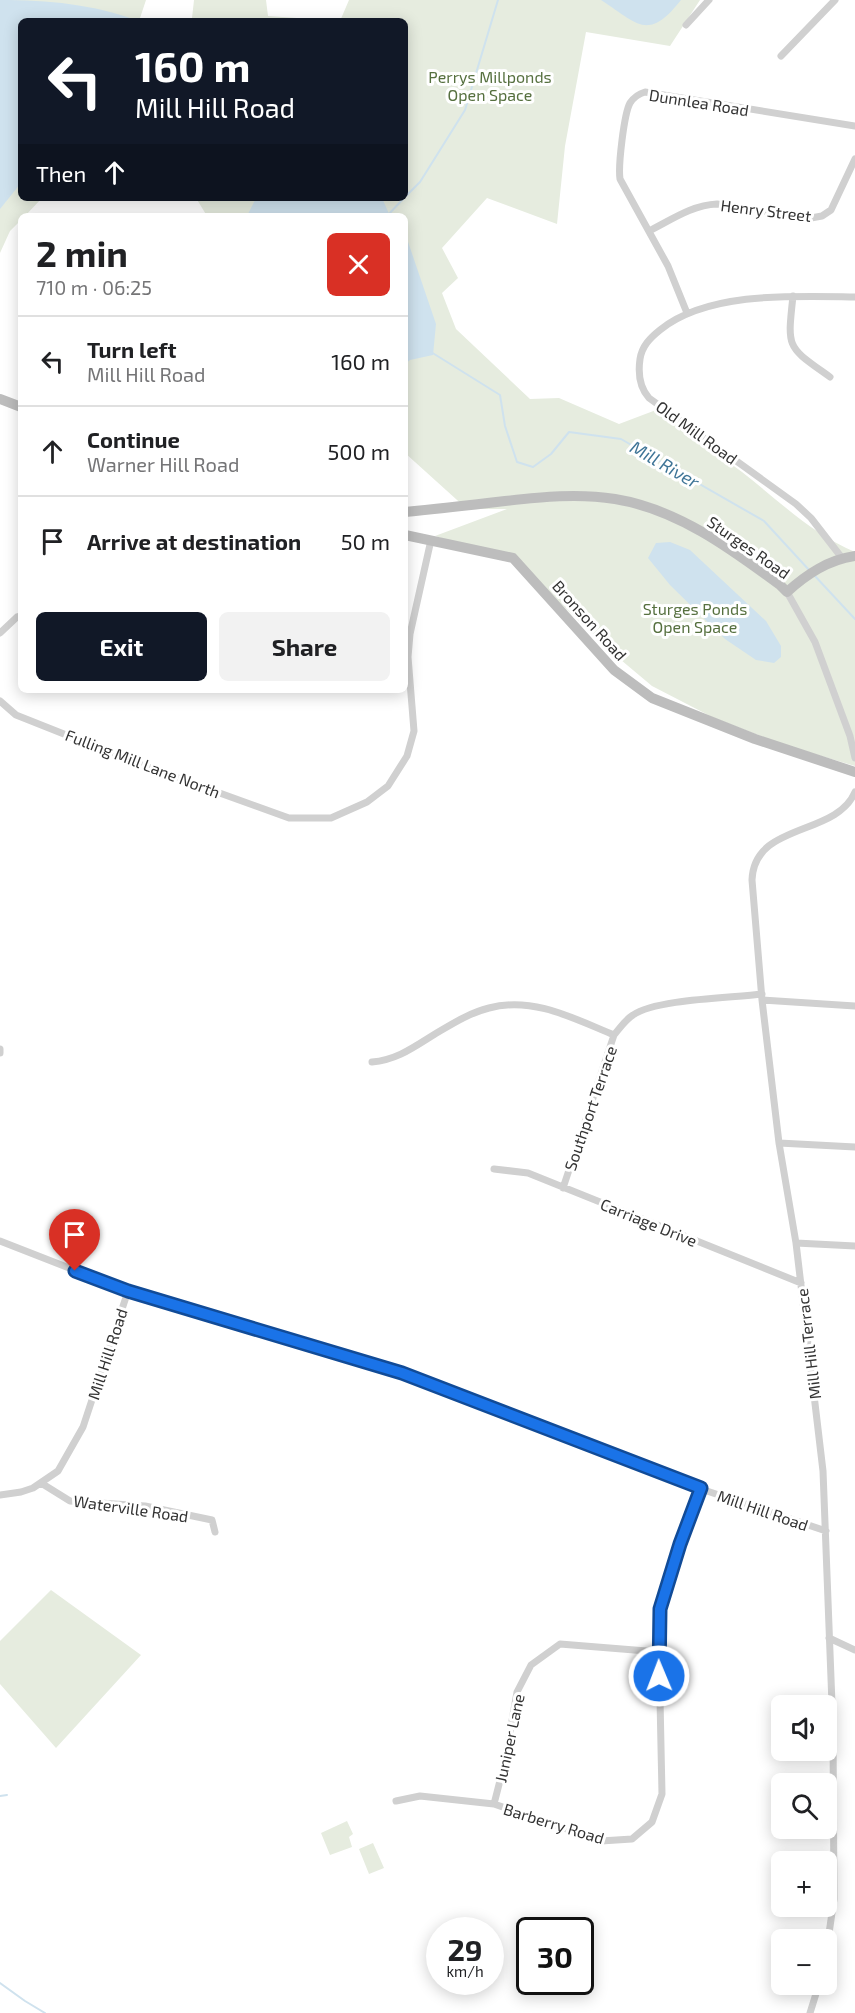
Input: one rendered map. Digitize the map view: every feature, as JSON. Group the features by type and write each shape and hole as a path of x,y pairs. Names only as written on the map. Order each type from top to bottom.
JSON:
{"main road":[{"path":"0,399 18,406"},
{"name":"Sturges Road","path":"408,512 559,496 614,499 643,506 676,519 718,540 787,592 797,583 838,559 855,556"},
{"name":"Bronson Road","path":"408,536 513,558 614,670 652,698 755,740 855,772"}],"street":[{"path":"686,25 709,0"},
{"path":"781,56 835,0"},
{"name":"Dunnlea Road","path":"687,313 668,266 623,187 619,173 628,109 633,99 645,92 855,126"},
{"name":"Henry Street","path":"649,231 693,208 708,204 812,218 822,216 831,210 855,159"},
{"path":"793,296 790,329 792,345 802,357 830,377"},
{"name":"Old Mill Road","path":"838,559 811,519 796,504 649,398 641,384 640,364 644,346 649,339 687,313 748,299 793,296 855,297"},
{"name":"Fulling Mill Lane North","path":"0,701 16,715 142,765 289,818 331,818 367,802 388,786 407,756 414,731 408,657 410,634 431,540"},
{"path":"787,592 815,642 850,736 855,758"},
{"path":"0,633 18,617"},
{"name":"Mill Hill Terrace","path":"830,1929 834,1899 832,1730 823,1471 796,1244 779,1143 762,997 752,880 754,862 759,854 776,842 839,812 849,803 855,792"},
{"path":"614,1035 632,1015 649,1007 762,997 855,1006"},
{"name":"Southport Terrace","path":"372,1062 389,1061 467,1016 496,1006 516,1005 544,1008 614,1035 562,1188"},
{"path":"779,1143 855,1147"},
{"name":"Carriage Drive","path":"494,1169 528,1173 801,1283"},
{"path":"0,1241 128,1291"},
{"path":"796,1244 855,1246"},
{"name":"Mill Hill Road","path":"0,1495 21,1492 58,1471 83,1427 128,1291 402,1373 701,1488 826,1531"},
{"name":"Waterville Road","path":"41,1482 70,1501 145,1506 212,1520 215,1532"},
{"name":"Barberry Road","path":"396,1801 420,1796 494,1804 601,1841 632,1839 652,1822 662,1794 658,1652 660,1609 680,1544 701,1488"},
{"path":"829,1638 855,1650"},
{"name":"Juniper Lane","path":"494,1804 505,1761 517,1692 531,1665 560,1644 658,1652"},
{"path":"810,2013 816,1995"}],"green space":[{"path":"0,0 146,0 140,18 18,18 18,201 39,201 28,213 18,213 18,223 10,231 0,253"},
{"path":"194,0 266,0 268,16 297,18 192,18"},
{"name":"Perrys Millponds Open Space","path":"349,0 700,0 670,46 586,32 565,146 557,224 487,198 442,248 458,278 442,293 456,329 530,399 559,398 619,424 656,410 742,472 824,536 855,552 855,766 781,744 712,717 652,686 512,559 435,536 507,509 467,509 408,456 408,213 205,213 198,201 408,201 408,18 341,18"},
{"path":"51,1590 141,1655 56,1748 0,1684 0,1641"},
{"path":"347,1821 353,1834 349,1837 352,1847 330,1855 321,1833"},
{"path":"373,1843 384,1868 369,1874 359,1849"}],"water":[{"path":"0,0 70,4 130,18 18,18 18,187 0,209"},
{"path":"601,0 681,0 660,21 651,25 642,25"},
{"path":"254,201 383,201 389,213 248,213"},
{"path":"408,242 436,324 433,355 408,362"},
{"path":"670,542 690,550 766,621 781,646 781,657 774,663 756,660 725,639 670,585 648,558 656,543"}],"waterway":[{"path":"408,194 420,182 465,110 498,0"},
{"path":"390,213 401,201"},
{"name":"Mill River","path":"431,352 500,395 505,426 517,462 533,467 551,454 569,432 621,439 764,521 810,571"},
{"name":"Mill River","path":"814,575 855,619"},
{"path":"0,1796 7,1795"},
{"path":"0,1983 45,2013"}],"route":[{"path":"75,1271 128,1291 402,1373 701,1488 680,1544 660,1609 659,1676"}],"park label":[{"name":"Sturges Ponds Open Space","path":"695,617"}]}
